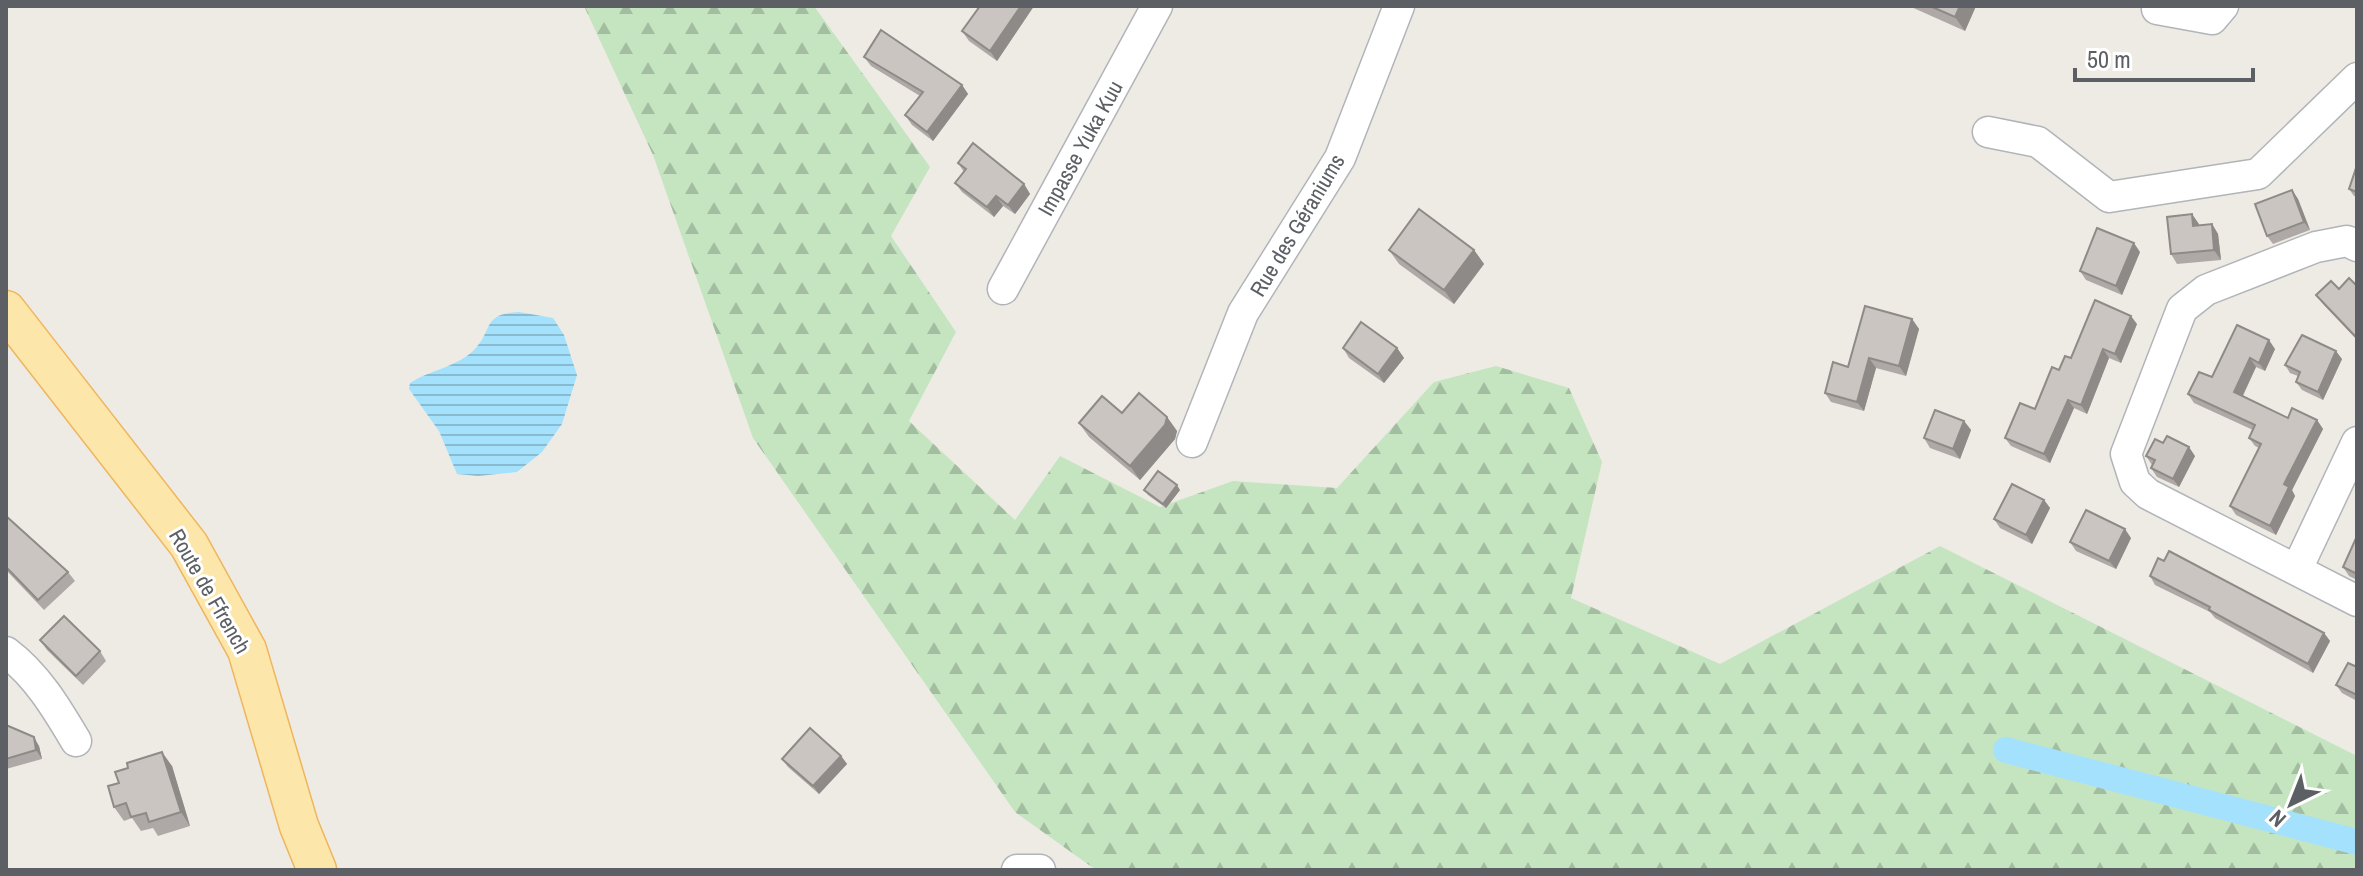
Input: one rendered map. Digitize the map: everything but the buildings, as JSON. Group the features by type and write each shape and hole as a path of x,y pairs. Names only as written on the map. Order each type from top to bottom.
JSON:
{"main road":[{"name":"Route de Ffrench","path":"6,310 189,545 247,650 299,826 317,870"}],"street":[{"name":"Impasse Yuka Kuu","path":"1003,289 1157,6"},
{"name":"Rue des Géraniums","path":"1192,442 1243,313 1340,158 1378,52 1399,6"},
{"path":"2157,9 2212,19 2223,6"},
{"path":"1988,132 2038,142 2109,197 2124,195 2258,174 2357,78"},
{"path":"2357,246 2347,241 2316,247 2192,297 2175,321 2126,454 2135,482 2148,494 2357,601"},
{"path":"2297,569 2357,442"},
{"path":"6,652 20,662 50,699 76,741"},
{"path":"1017,870 1040,870"}],"green space":[{"path":"584,6 814,6 930,167 891,236 956,332 909,421 1015,520 1060,456 1160,507 1233,481 1337,488 1434,382 1496,366 1569,388 1602,462 1571,598 1720,664 1940,546 2357,756 2357,870 1096,870 1015,812 753,438 653,155"}],"water":[{"path":"507,313 553,318 564,335 577,375 562,424 542,452 517,472 478,476 457,474 439,431 409,389 410,383 467,356 480,343 493,320"}],"waterway":[{"path":"2006,750 2357,842"}]}
